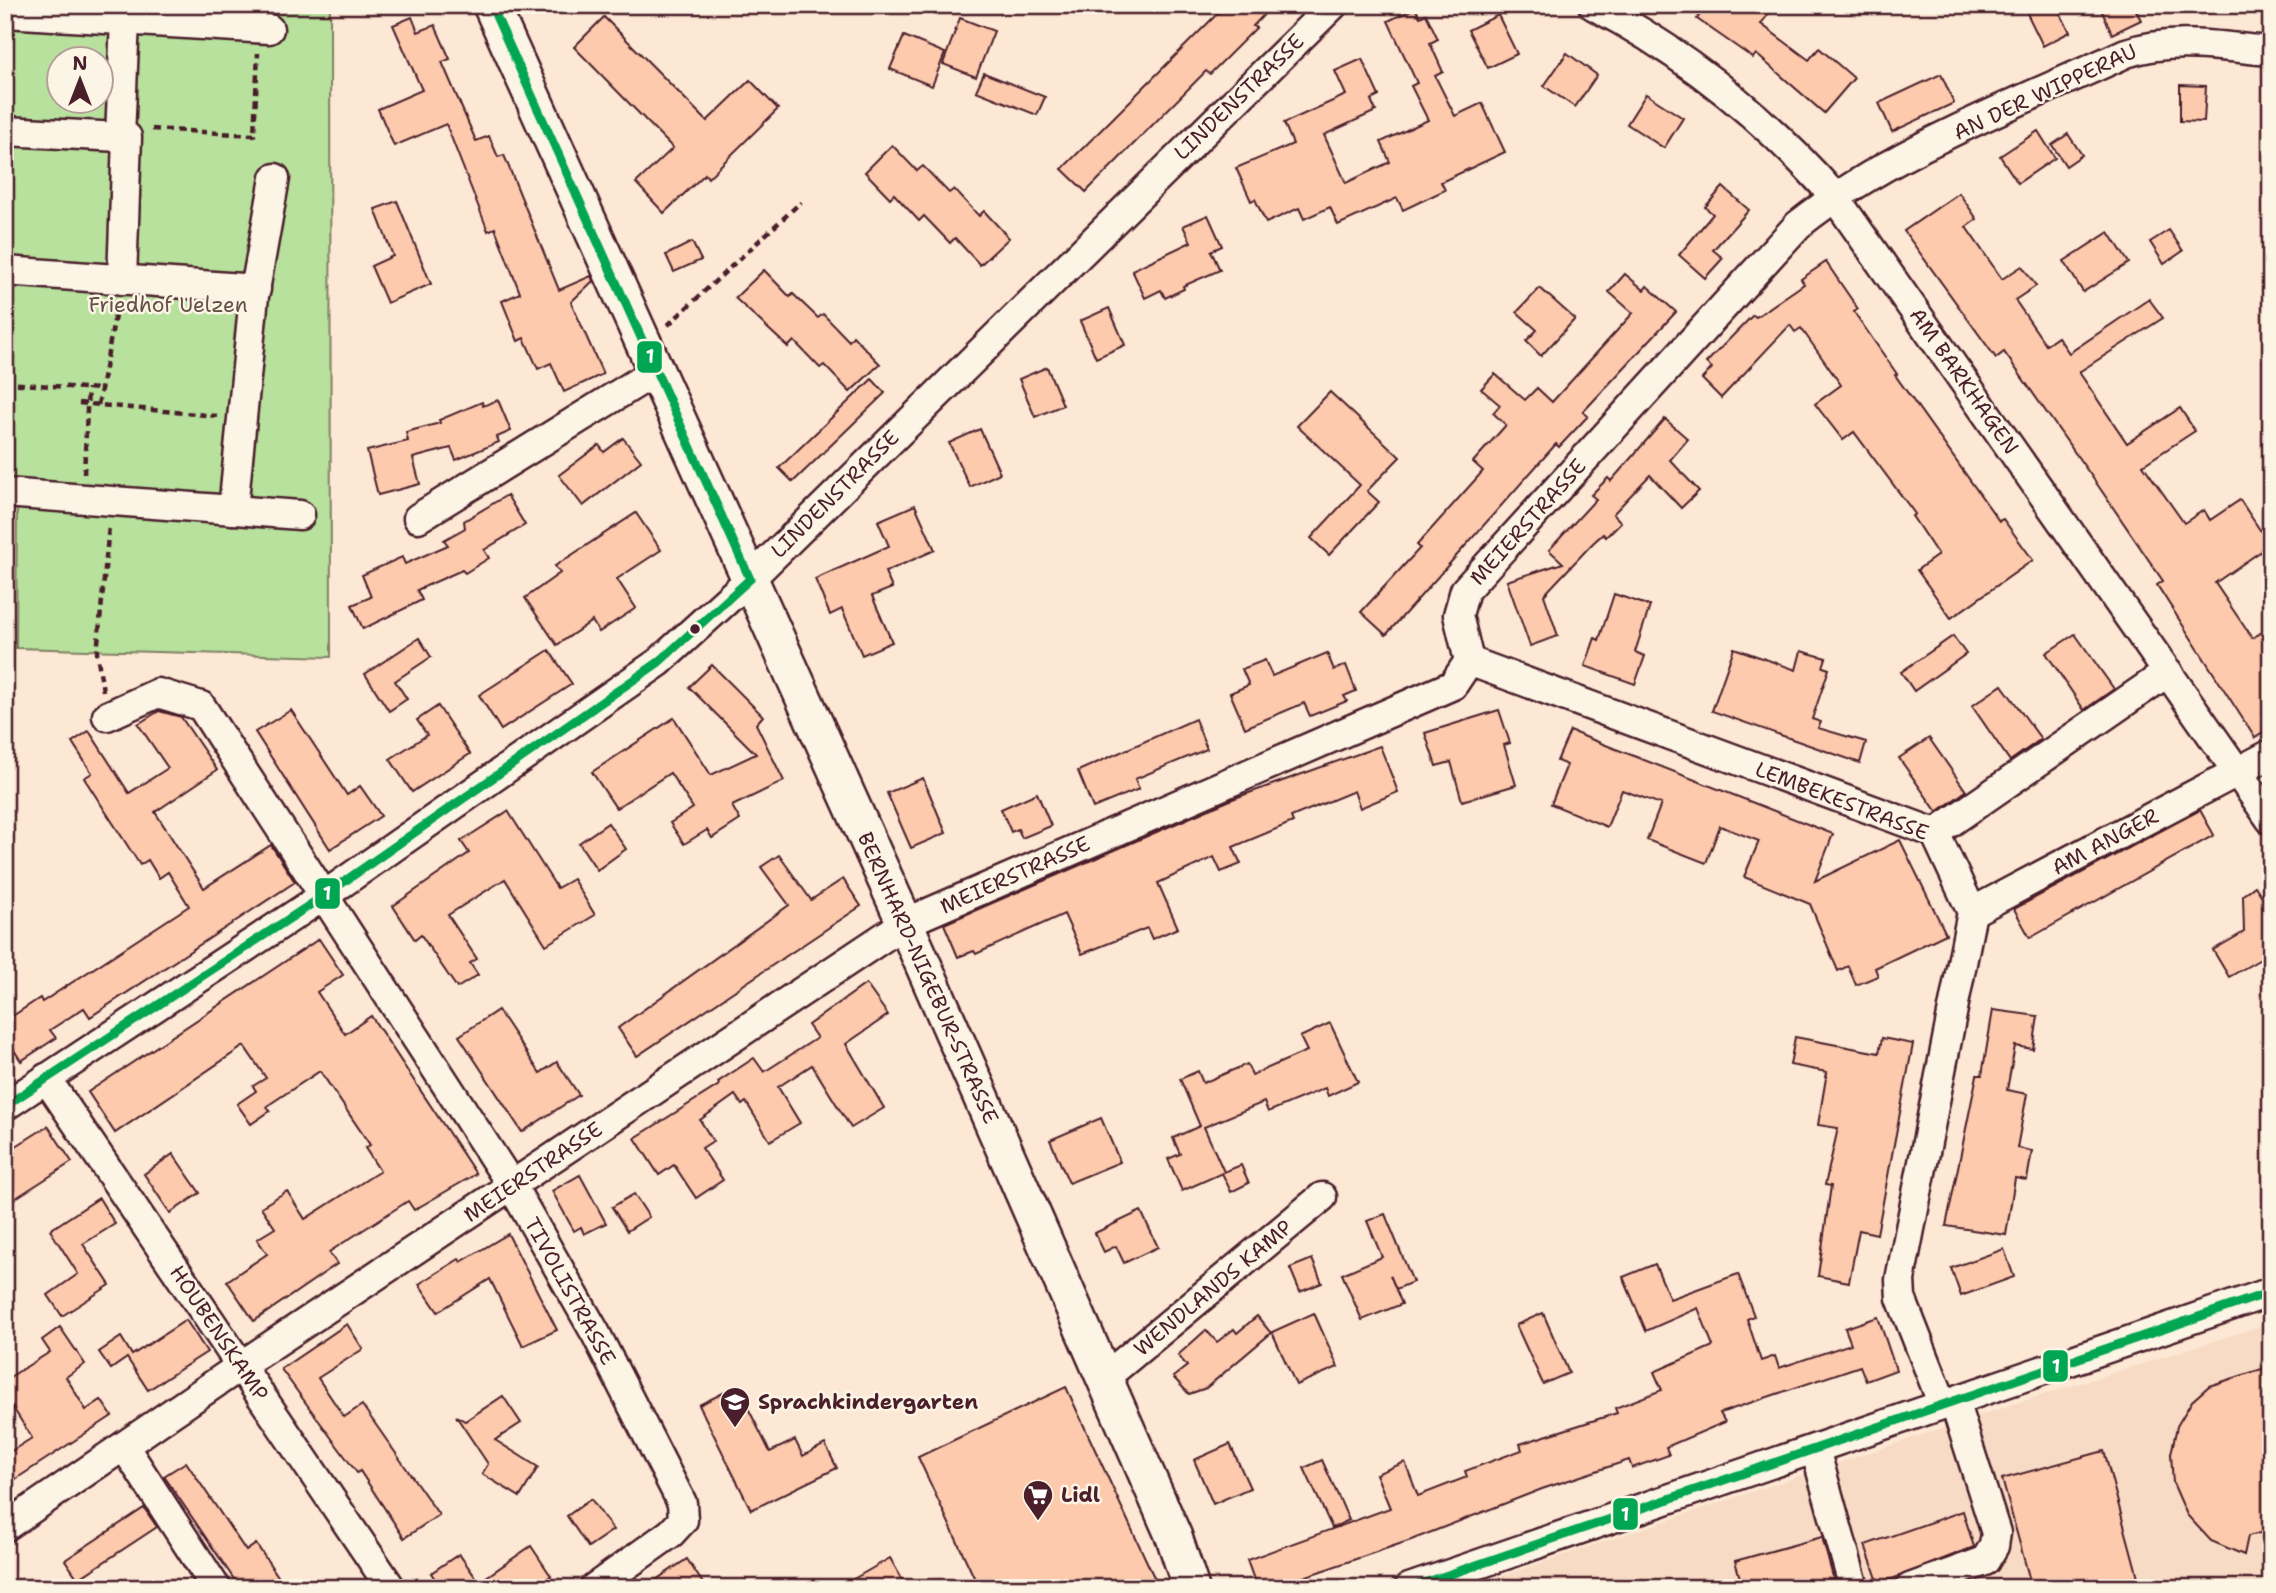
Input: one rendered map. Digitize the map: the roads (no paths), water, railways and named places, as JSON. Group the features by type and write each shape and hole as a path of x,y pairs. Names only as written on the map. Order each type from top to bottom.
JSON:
{"main road":[{"name":"BERNHARD-NIGEBUR-STRASSE","path":"491,5 905,923 1174,1537 1191,1588"}],"street":[{"name":"LINDENSTRASSE","path":"5,1106 325,895 659,662 750,579 1333,5"},
{"name":"AM BARKHAGEN","path":"1593,5 1683,59 1743,106 1791,148 1834,196 2271,820"},
{"path":"5,13 125,20 257,23"},
{"path":"120,132 125,20"},
{"name":"AN DER WIPPERAU","path":"1834,196 1876,170 2126,52 2148,45 2173,44 2271,51"},
{"path":"5,131 120,132 127,137 122,280"},
{"path":"233,510 256,289 275,178"},
{"name":"MEIERSTRASSE","path":"5,1527 242,1365 905,923 1453,685 1469,661 1458,615 1465,590 1798,225 1834,196"},
{"path":"5,271 256,289"},
{"path":"418,518 650,359"},
{"path":"5,493 300,515"},
{"name":"LEMBEKESTRASSE","path":"1469,661 1935,833 1972,912"},
{"path":"1935,833 2168,672"},
{"name":"TIVOLISTRASSE","path":"107,716 158,693 201,706 512,1186 608,1359 682,1503 683,1520 671,1533 594,1588"},
{"name":"AM ANGER","path":"1972,912 2271,754"},
{"path":"1910,1588 1985,1561 1994,1546 1996,1534 1948,1403 1901,1298 1900,1280 1972,912"},
{"name":"HOUBENSKAMP","path":"46,1079 391,1588"},
{"name":"WENDLANDS KAMP","path":"1103,1379 1322,1198"},
{"path":"1409,1588 2271,1292"},
{"path":"124,1446 216,1588"},
{"path":"1815,1449 1854,1588"}],"place":[{"name":"Sprachkindergarten","path":"735,1429"},
{"name":"Lidl","path":"1038,1522"}],"park label":[{"name":"Friedhof Uelzen","path":"168,305"}]}
